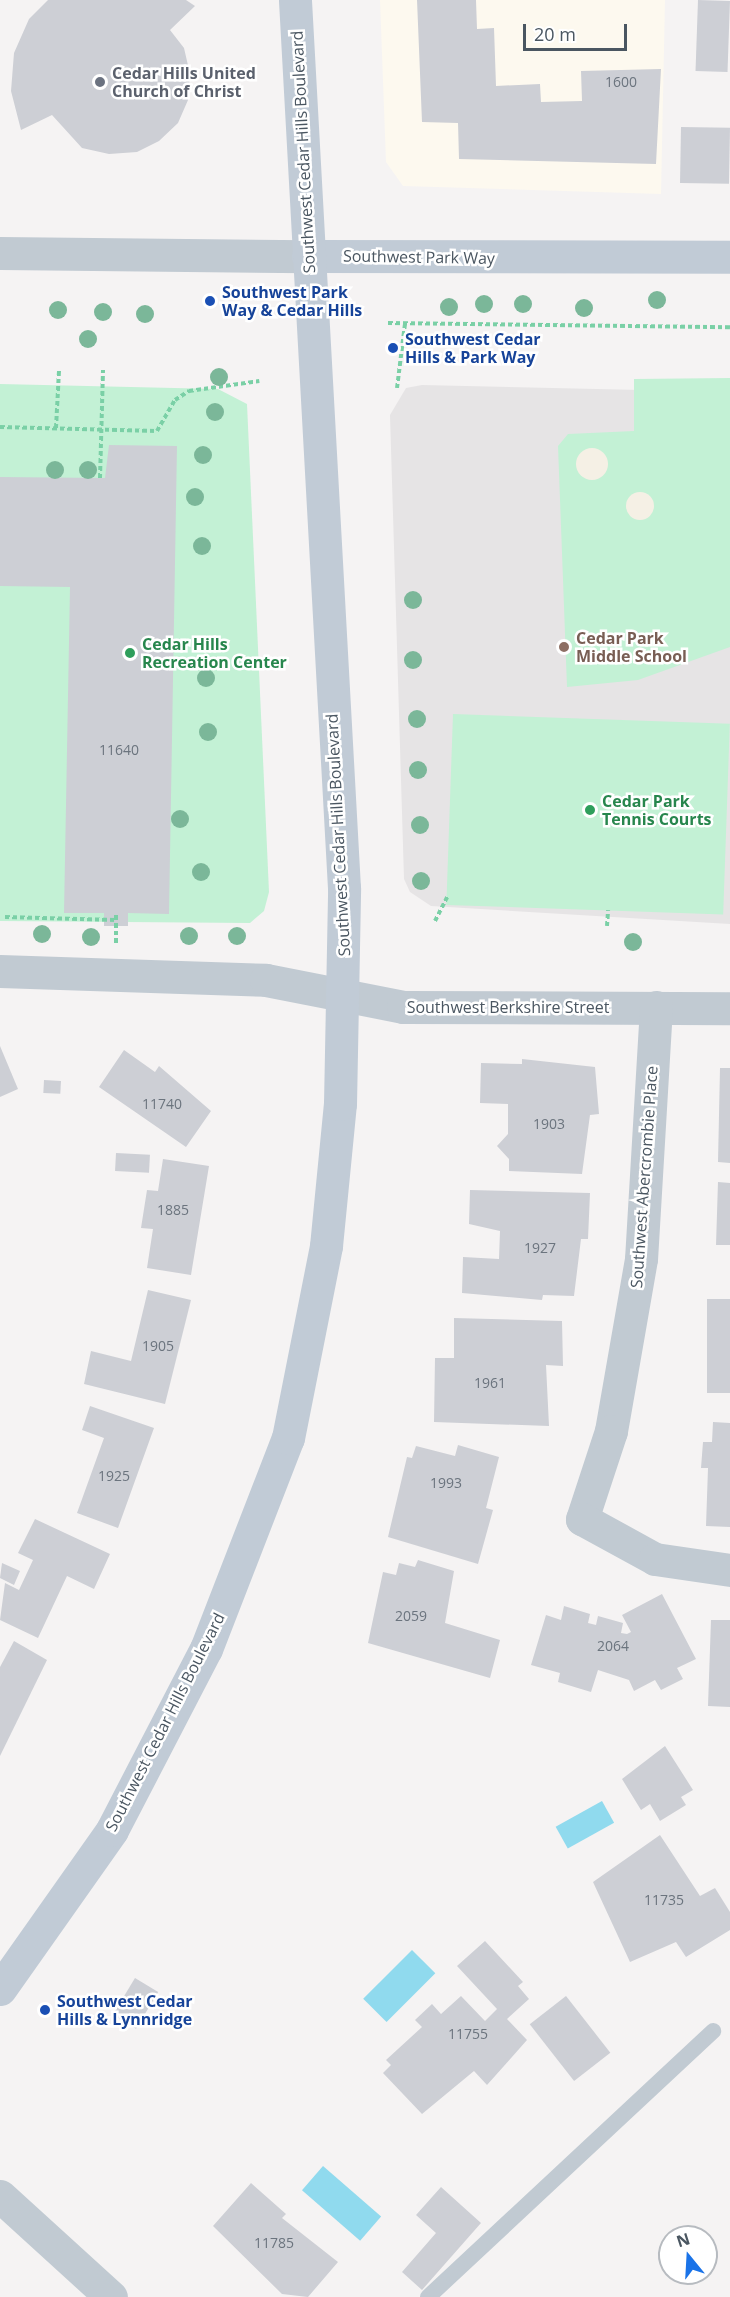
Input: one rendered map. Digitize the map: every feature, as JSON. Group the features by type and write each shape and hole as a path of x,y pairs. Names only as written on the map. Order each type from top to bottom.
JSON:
{"main road":[{"name":"Southwest Cedar Hills Boulevard","path":"0,1989 112,1830 207,1648 288,1438 326,1246 345,995 344,888 295,0"},
{"name":"Southwest Park Way","path":"308,256 730,256"}],"street":[{"name":"Southwest Park Way","path":"0,253 308,256"},
{"name":"Southwest Berkshire Street","path":"0,971 266,980 403,1007 730,1008"},
{"name":"Southwest Abercrombie Place","path":"656,1007 641,1259 611,1431 582,1519 655,1559 730,1570"},
{"path":"0,2196 111,2297"}],"lane":[{"path":"428,2297 713,2031"}],"path":[{"path":"388,323 730,327"},
{"path":"397,388 405,324"},
{"path":"56,428 59,370"},
{"path":"100,478 103,370"},
{"path":"0,427 157,430 175,400 189,391 259,381"},
{"path":"435,921 447,897"},
{"path":"607,926 608,910"},
{"path":"115,948 116,914"},
{"path":"5,917 116,920"}],"shaded area":[{"path":"380,0 665,0 661,194 403,186 386,162"},
{"name":"Cedar Park Middle School","path":"422,385 730,392 730,924 431,906 410,892 404,879 390,415 406,388"}],"green space":[{"path":"730,378 730,647 638,680 567,687 558,446 568,434 634,431 634,379"},
{"name":"Cedar Hills Recreation Center","path":"0,384 218,389 247,404 269,892 264,911 250,923 0,921"},
{"name":"Cedar Park Tennis Courts","path":"453,714 730,724 723,915 446,905"}],"sand":[{"path":"592,448 603,453 608,464 603,475 592,480 581,475 576,464 581,453"},
{"path":"640,492 650,496 654,506 650,516 640,520 630,516 626,506 630,496"}],"water":[{"path":"602,1801 614,1823 568,1849 556,1827"},
{"path":"412,1950 435,1973 387,2022 363,1999"},
{"path":"323,2166 381,2217 360,2241 302,2190"}],"building":[{"name":"Cedar Hills United Church of Christ","path":"48,0 186,0 195,6 170,30 184,48 190,74 188,100 178,123 159,141 137,152 109,154 82,148 52,115 21,130 11,91 14,53 29,19"},
{"path":"417,0 476,0 477,29 494,28 496,86 540,84 541,102 582,101 581,71 661,69 656,164 459,159 458,123 422,122"},
{"path":"698,0 730,1 728,72 696,71"},
{"path":"681,127 730,128 729,184 680,183"},
{"path":"109,445 177,446 169,914 128,913 128,926 104,926 104,913 64,913 70,587 0,586 0,477 105,478"},
{"path":"0,1046 18,1089 0,1097"},
{"path":"124,1050 155,1072 159,1066 211,1111 186,1147 99,1087"},
{"path":"522,1059 595,1067 599,1114 590,1115 582,1174 509,1171 509,1159 497,1146 508,1134 508,1104 480,1103 481,1063 522,1064"},
{"path":"720,1068 730,1068 730,1163 718,1162"},
{"path":"44,1080 61,1081 60,1094 43,1093"},
{"path":"116,1153 150,1155 149,1173 115,1171"},
{"path":"163,1159 209,1166 191,1275 147,1268 153,1229 141,1228 147,1190 158,1191"},
{"path":"718,1182 730,1183 730,1245 716,1245"},
{"path":"470,1190 590,1193 588,1239 581,1239 574,1296 543,1295 542,1300 462,1293 463,1257 499,1259 500,1231 469,1224"},
{"path":"148,1290 191,1300 165,1404 84,1384 91,1351 131,1361"},
{"path":"707,1299 730,1299 730,1393 707,1393"},
{"path":"454,1318 562,1321 563,1366 546,1365 549,1426 434,1422 435,1358 454,1358"},
{"path":"90,1406 154,1428 118,1528 77,1513 104,1438 82,1430"},
{"path":"713,1422 730,1423 730,1527 706,1526 708,1468 701,1468 703,1442 712,1442"},
{"path":"458,1445 499,1457 486,1508 493,1510 478,1564 388,1537 407,1457 412,1458 416,1446 455,1456"},
{"path":"35,1519 110,1554 94,1589 67,1576 38,1638 0,1620 5,1583 19,1590 33,1560 18,1553"},
{"path":"418,1560 454,1571 445,1623 500,1640 490,1678 368,1643 383,1572 396,1575 399,1563 415,1567"},
{"path":"2,1563 20,1571 14,1585 0,1578"},
{"path":"662,1594 696,1659 677,1668 683,1679 661,1690 655,1680 634,1691 629,1680 598,1670 591,1692 558,1682 560,1673 531,1665 546,1615 561,1620 564,1606 590,1614 588,1623 596,1625 598,1616 623,1623 621,1633 627,1634 631,1632 622,1615"},
{"path":"711,1620 730,1620 730,1707 708,1706"},
{"path":"14,1641 47,1660 0,1756 0,1667"},
{"path":"665,1746 693,1790 681,1797 686,1805 660,1821 650,1804 641,1810 622,1779"},
{"path":"660,1835 700,1896 715,1888 730,1912 730,1930 686,1957 676,1942 630,1962 593,1882"},
{"path":"485,1941 523,1982 518,1986 529,1999 507,2019 527,2040 487,2085 474,2071 422,2114 383,2073 391,2065 386,2060 422,2027 415,2020 432,2004 441,2014 461,1996 485,2021 497,2009 457,1966"},
{"path":"135,1978 158,1992 136,2029 113,2015"},
{"path":"566,1996 610,2053 574,2081 530,2024"},
{"path":"251,2183 286,2214 282,2218 338,2262 308,2297 282,2294 213,2226"},
{"path":"441,2187 481,2223 422,2290 402,2272 436,2233 416,2215"}],"place":[{"name":"Cedar Hills United Church of Christ","path":"100,82"},
{"name":"Southwest Park Way & Cedar Hills","path":"210,301"},
{"name":"Southwest Cedar Hills & Park Way","path":"393,348"},
{"name":"Cedar Park Middle School","path":"564,647"},
{"name":"Cedar Hills Recreation Center","path":"130,653"},
{"name":"Cedar Park Tennis Courts","path":"590,810"},
{"name":"Southwest Cedar Hills & Lynnridge","path":"45,2010"}]}
